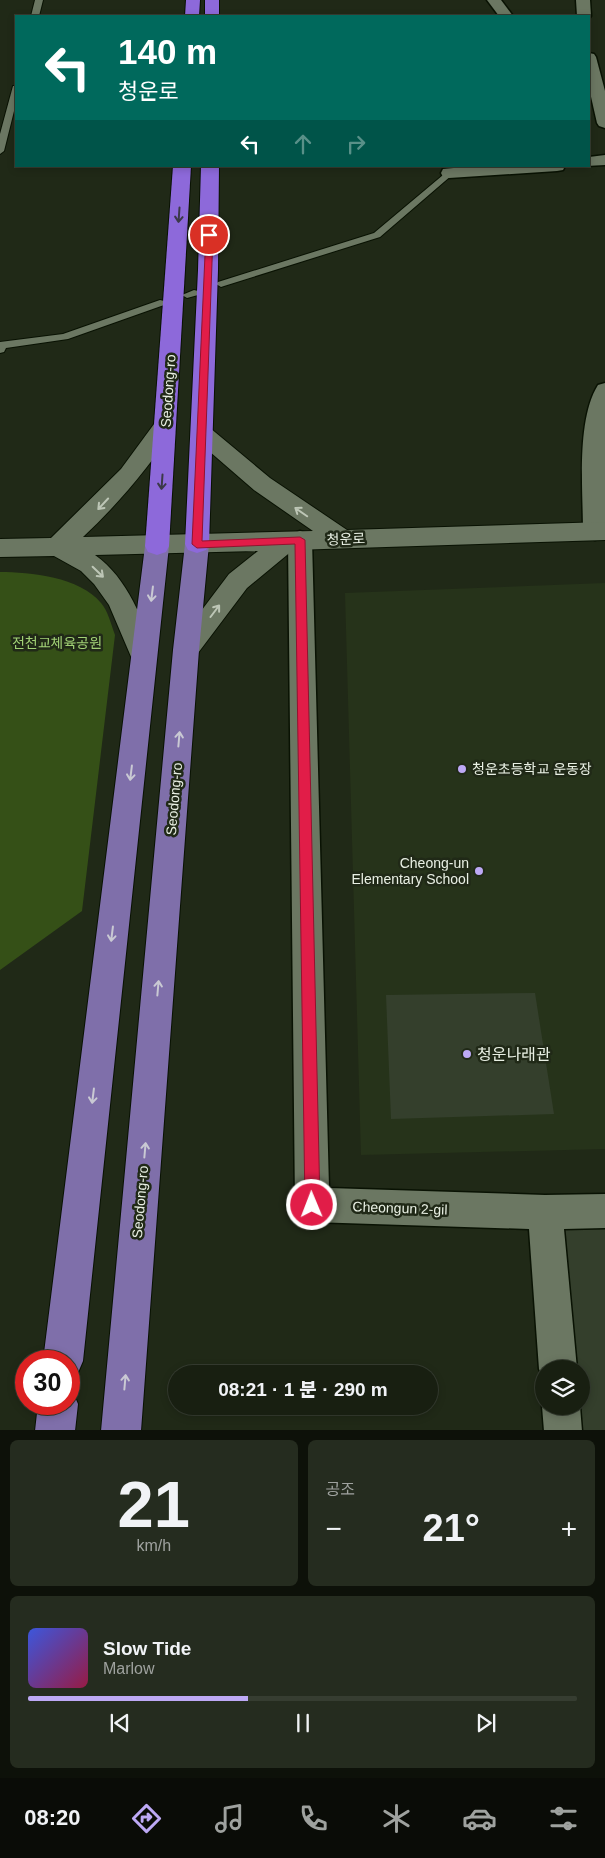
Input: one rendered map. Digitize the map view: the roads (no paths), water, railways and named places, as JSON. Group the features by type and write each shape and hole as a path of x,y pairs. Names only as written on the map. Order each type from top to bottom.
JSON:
{"highway":[{"path":"192,15 193,0"},
{"path":"212,0 212,15"},
{"name":"Seodong-ro","path":"157,546 182,167"},
{"name":"Seodong-ro","path":"197,544 208,270 210,167"}],"main road":[{"name":"Seodong-ro","path":"121,1430 186,650 197,544"},
{"name":"Seodong-ro","path":"64,1350 157,546"},
{"path":"55,1430 57,1415"}],"street":[{"path":"494,0 505,15"},
{"path":"583,0 584,15"},
{"path":"590,61 605,124 590,120"},
{"path":"590,162 605,160"},
{"path":"449,172 539,167"},
{"path":"600,531 595,439 602,397 605,390"},
{"path":"144,658 128,617 106,580 93,567 57,547 94,514 124,482 151,449 165,425"},
{"path":"202,433 262,484 342,539"},
{"name":"청운로","path":"0,548 157,546 600,531"},
{"path":"186,650 238,582 294,541"},
{"name":"Cheongun 2-gil","path":"294,541 312,1205 545,1212"},
{"path":"557,1360 545,1212 605,1211"},
{"path":"562,1415 563,1430"}],"lane":[{"path":"34,15 39,0"},
{"path":"0,151 15,92"},
{"path":"221,284 377,235 449,172"},
{"path":"0,350 1,345 64,337 160,304"}],"place":[{"name":"청운초등학교 운동장","path":"462,769"},
{"name":"Cheong-un Elementary School","path":"479,871"},
{"name":"청운나래관","path":"467,1054"}],"park label":[{"name":"전천교체육공원","path":"57,643"}]}
